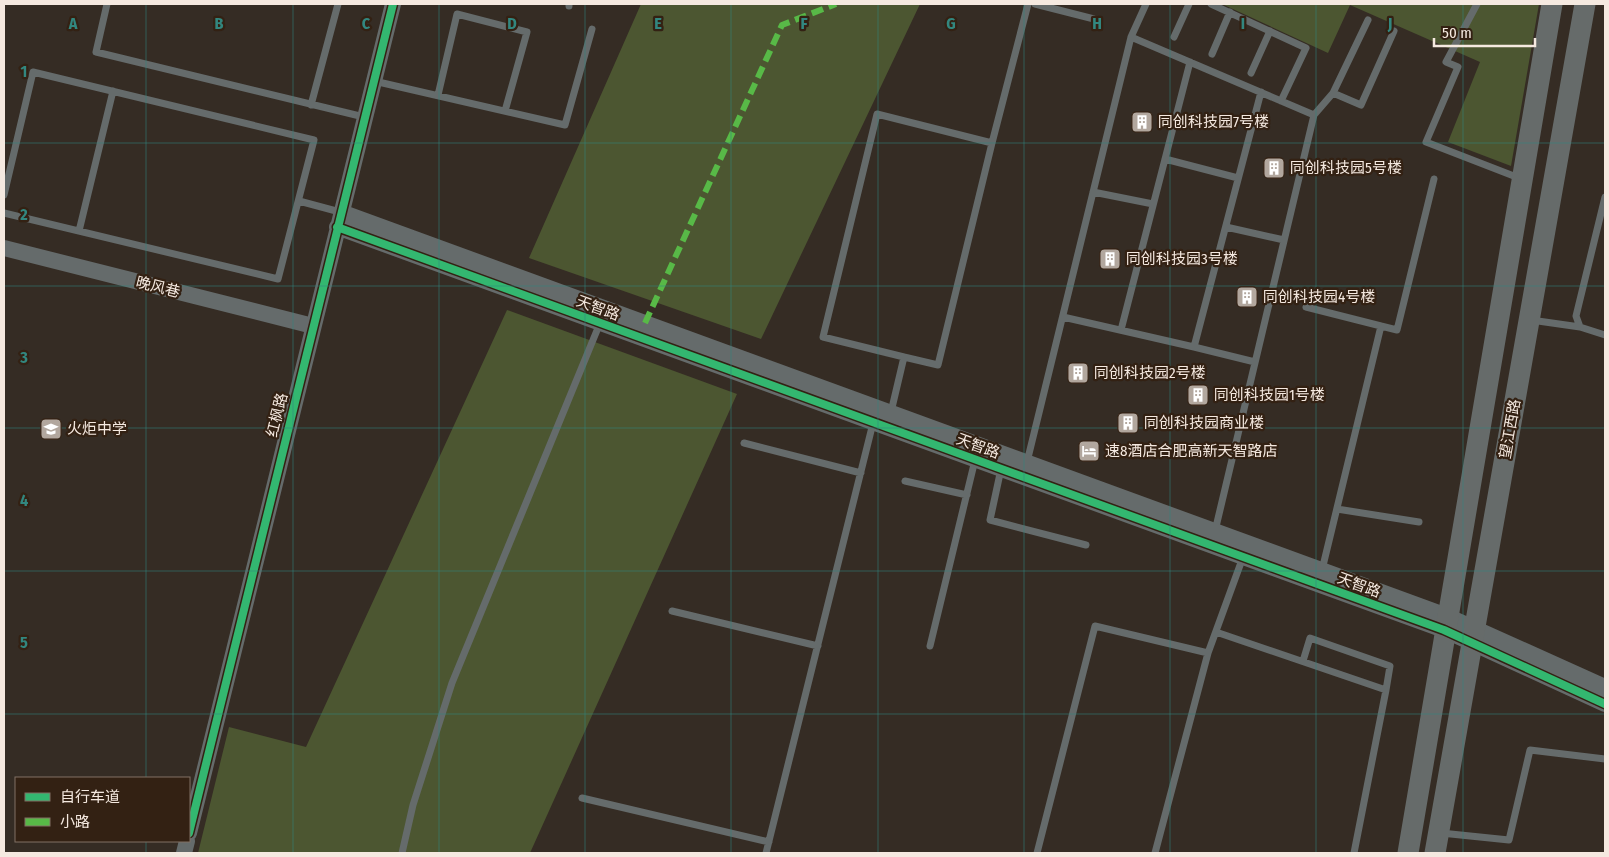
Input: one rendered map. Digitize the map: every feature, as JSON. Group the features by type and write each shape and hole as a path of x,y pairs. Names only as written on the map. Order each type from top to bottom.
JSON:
{"main road":[{"name":"望江西路","path":"1408,853 1552,4"},
{"name":"望江西路","path":"1436,848 1585,4"}],"street":[{"name":"红枫路","path":"190,829 393,4"},
{"name":"天智路","path":"339,220 600,323 1001,469 1243,557 1446,623"},
{"name":"天智路","path":"339,220 891,413 1322,570 1474,636 1605,704"},
{"name":"晚风巷","path":"4,248 313,326"},
{"name":"天智路","path":"1474,636 1605,688"}],"lane":[{"path":"107,4 96,52 364,118"},
{"path":"311,105 338,4"},
{"path":"992,143 878,114 823,337 938,365 1028,4"},
{"path":"1035,4 1094,18"},
{"path":"1027,462 1131,37 1146,4"},
{"path":"1174,37 1189,4"},
{"path":"1211,4 1306,48 1281,101"},
{"path":"1477,4 1446,62 1458,67 1426,142 1522,179"},
{"path":"1212,54 1230,12"},
{"path":"438,95 457,14 526,32 505,111"},
{"path":"1215,531 1314,115 1333,93 1368,20"},
{"path":"374,80 565,125 592,29"},
{"path":"1251,73 1270,31"},
{"path":"1333,93 1361,105 1394,31"},
{"path":"1131,37 1314,115"},
{"path":"1121,330 1190,62"},
{"path":"4,195 33,72 314,140 278,279 4,213"},
{"path":"79,232 113,91"},
{"path":"1194,347 1261,92"},
{"path":"1165,158 1238,178"},
{"path":"1306,308 1397,330 1434,179"},
{"path":"1094,192 1153,204"},
{"path":"1580,327 1576,316 1605,197"},
{"path":"299,201 339,220"},
{"path":"1226,226 1284,240"},
{"path":"1063,317 1255,362"},
{"path":"1529,320 1580,327 1605,335"},
{"path":"402,853 413,805 452,683 600,323"},
{"path":"1322,570 1381,326"},
{"path":"891,413 904,357"},
{"path":"766,853 874,422"},
{"path":"744,443 861,473"},
{"path":"930,646 975,459"},
{"path":"1001,469 990,520 1086,545"},
{"path":"906,481 967,495"},
{"path":"1337,509 1419,522"},
{"path":"1155,853 1208,653 1243,557"},
{"path":"672,611 818,646"},
{"path":"1037,853 1095,626 1208,653"},
{"path":"1216,632 1386,690"},
{"path":"1303,662 1310,638 1390,666 1354,853"},
{"path":"1436,848 1509,840 1530,750 1605,759"},
{"path":"582,798 769,842"}],"green space":[{"path":"641,4 920,4 761,339 529,258"},
{"path":"1222,4 1539,4 1511,166 1448,142 1480,62 1350,5 1328,53"},
{"path":"507,310 737,394 530,853 198,853 229,727 306,747"}],"marked path":[{"path":"645,323 782,25 836,4"}],"cycle path":[{"path":"190,829 393,4"},
{"path":"337,227 1444,630 1605,704"}],"place":[{"name":"同创科技园7号楼","path":"1142,122"},
{"name":"同创科技园5号楼","path":"1274,168"},
{"name":"同创科技园3号楼","path":"1110,259"},
{"name":"同创科技园4号楼","path":"1247,297"},
{"name":"同创科技园2号楼","path":"1078,373"},
{"name":"同创科技园1号楼","path":"1198,395"},
{"name":"同创科技园商业楼","path":"1128,423"},
{"name":"火炬中学","path":"51,429"},
{"name":"速8酒店合肥高新天智路店","path":"1089,451"}]}
